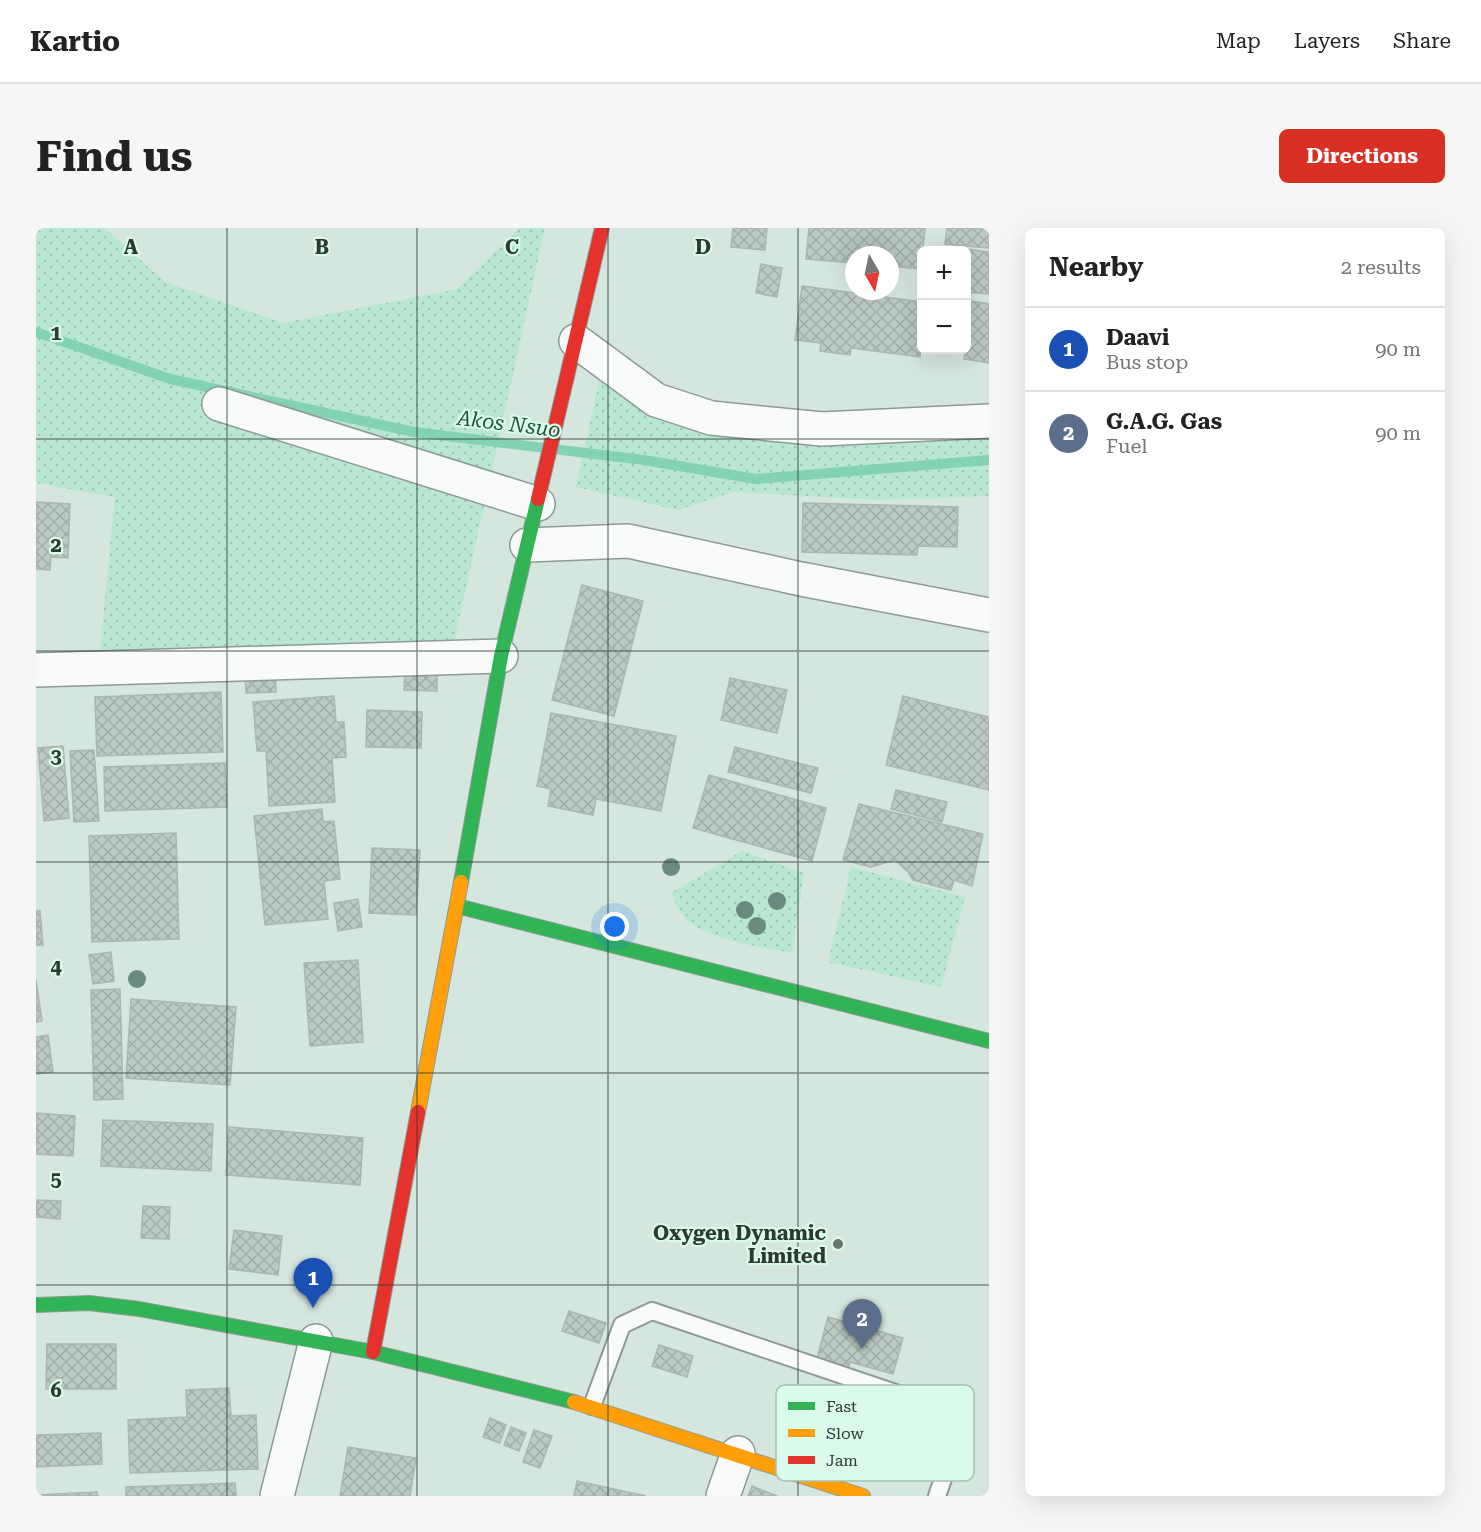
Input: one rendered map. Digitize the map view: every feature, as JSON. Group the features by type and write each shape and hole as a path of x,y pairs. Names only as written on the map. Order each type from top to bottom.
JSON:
{"street":[{"path":"373,1352 457,906 501,656 602,228"},
{"path":"576,341 656,400 711,418 822,429 989,421"},
{"path":"219,404 540,494"},
{"path":"527,545 628,541 801,579 989,615"},
{"path":"36,670 501,656"},
{"path":"457,906 989,1041"},
{"path":"36,1305 89,1303 139,1309 373,1352 592,1406 776,1466"},
{"path":"277,1496 316,1341"},
{"path":"723,1496 738,1453"},
{"path":"819,1481 863,1496"}],"lane":[{"path":"592,1406 622,1325 652,1311 872,1385"},
{"path":"937,1496 942,1481"}],"green space":[{"path":"36,228 105,228 165,282 283,323 457,289 520,228 545,228 452,652 261,658 100,649 115,497 36,483"},
{"path":"600,378 644,412 718,429 989,432 989,496 878,500 733,492 678,510 576,487"},
{"path":"742,851 804,873 792,953 718,937 692,924 677,907 671,893"},
{"path":"851,867 965,897 941,987 828,962"}],"building":[{"path":"733,228 767,228 765,250 731,247"},
{"path":"809,228 925,228 923,246 917,246 917,269 899,267 899,246 845,246 845,262 806,259"},
{"path":"947,228 989,228 989,248 945,244"},
{"path":"971,250 989,252 989,294 971,292"},
{"path":"761,264 782,268 777,297 756,293"},
{"path":"802,286 845,292 845,300 899,299 917,301 917,354 920,354 920,357 851,348 850,355 820,351 821,343 795,340"},
{"path":"972,301 989,304 989,363 964,359 965,354 971,354"},
{"path":"36,502 70,504 68,558 51,557 50,570 36,569"},
{"path":"803,503 958,507 957,547 918,546 917,555 802,552"},
{"path":"582,585 643,601 614,716 552,700"},
{"path":"275,664 276,692 246,693 245,665"},
{"path":"405,671 437,673 437,691 404,690"},
{"path":"730,678 787,690 777,733 721,720"},
{"path":"221,692 223,752 97,756 95,697"},
{"path":"334,696 336,722 344,722 346,757 332,758 335,802 269,806 266,751 257,751 253,702"},
{"path":"903,696 989,717 989,790 886,765"},
{"path":"367,710 422,712 421,748 366,747"},
{"path":"551,713 676,736 661,811 596,799 593,815 548,806 551,789 537,786"},
{"path":"63,746 69,818 44,821 38,748"},
{"path":"735,747 818,768 811,793 728,772"},
{"path":"94,750 99,821 74,822 70,751"},
{"path":"225,763 227,807 105,811 104,767"},
{"path":"709,775 826,808 812,861 693,828"},
{"path":"896,790 947,802 942,822 891,809"},
{"path":"859,804 983,834 972,886 954,880 951,890 913,880 895,860 871,867 843,860"},
{"path":"322,809 323,822 334,821 340,879 324,881 328,919 265,925 254,816"},
{"path":"176,833 179,939 92,942 89,836"},
{"path":"372,848 420,850 416,915 369,913"},
{"path":"358,899 362,927 338,931 334,903"},
{"path":"36,911 40,911 43,945 36,945"},
{"path":"111,952 114,981 93,984 89,955"},
{"path":"358,960 363,1042 310,1046 304,963"},
{"path":"36,979 42,1021 36,1022"},
{"path":"120,989 123,1099 94,1100 91,990"},
{"path":"131,999 236,1007 230,1085 126,1078"},
{"path":"48,1035 53,1072 36,1074 36,1037"},
{"path":"36,1113 75,1116 73,1156 36,1154"},
{"path":"103,1120 213,1124 211,1171 101,1166"},
{"path":"229,1127 363,1138 360,1185 226,1175"},
{"path":"37,1200 61,1201 60,1219 36,1217"},
{"path":"143,1206 170,1207 169,1239 141,1238"},
{"path":"234,1230 282,1236 278,1275 229,1269"},
{"path":"569,1311 606,1323 599,1343 562,1331"},
{"path":"828,1317 903,1338 893,1374 850,1362 848,1370 816,1362"},
{"path":"47,1344 116,1344 116,1389 46,1389"},
{"path":"659,1345 693,1356 687,1377 652,1366"},
{"path":"229,1388 231,1416 256,1415 258,1469 130,1473 128,1420 187,1417 186,1390"},
{"path":"490,1418 506,1425 500,1443 483,1437"},
{"path":"511,1427 526,1433 519,1451 504,1445"},
{"path":"534,1430 552,1436 540,1468 523,1462"},
{"path":"101,1433 102,1464 36,1467 36,1435"},
{"path":"348,1447 416,1458 410,1496 340,1496"},
{"path":"577,1481 646,1496 574,1496"},
{"path":"235,1483 236,1496 126,1496 126,1487"},
{"path":"752,1486 777,1496 748,1496"},
{"path":"97,1492 98,1496 36,1496 36,1495"}],"waterway":[{"name":"Akos Nsuo","path":"36,332 170,379 414,432 644,460 756,479 989,460"}],"traffic: fast":[{"path":"461,882 501,656 538,499"},
{"path":"457,906 989,1041"},
{"path":"36,1305 89,1303 139,1309 373,1352 574,1402"}],"traffic: slow":[{"path":"418,1112 461,882"},
{"path":"574,1402 776,1468"},
{"path":"817,1481 863,1496"}],"traffic: jam":[{"path":"538,499 602,228"},
{"path":"373,1352 418,1112"}],"place":[{"name":"Oxygen Dynamic Limited","path":"838,1244"},
{"name":"Daavi","path":"313,1308"},
{"name":"G.A.G. Gas","path":"862,1349"}]}
